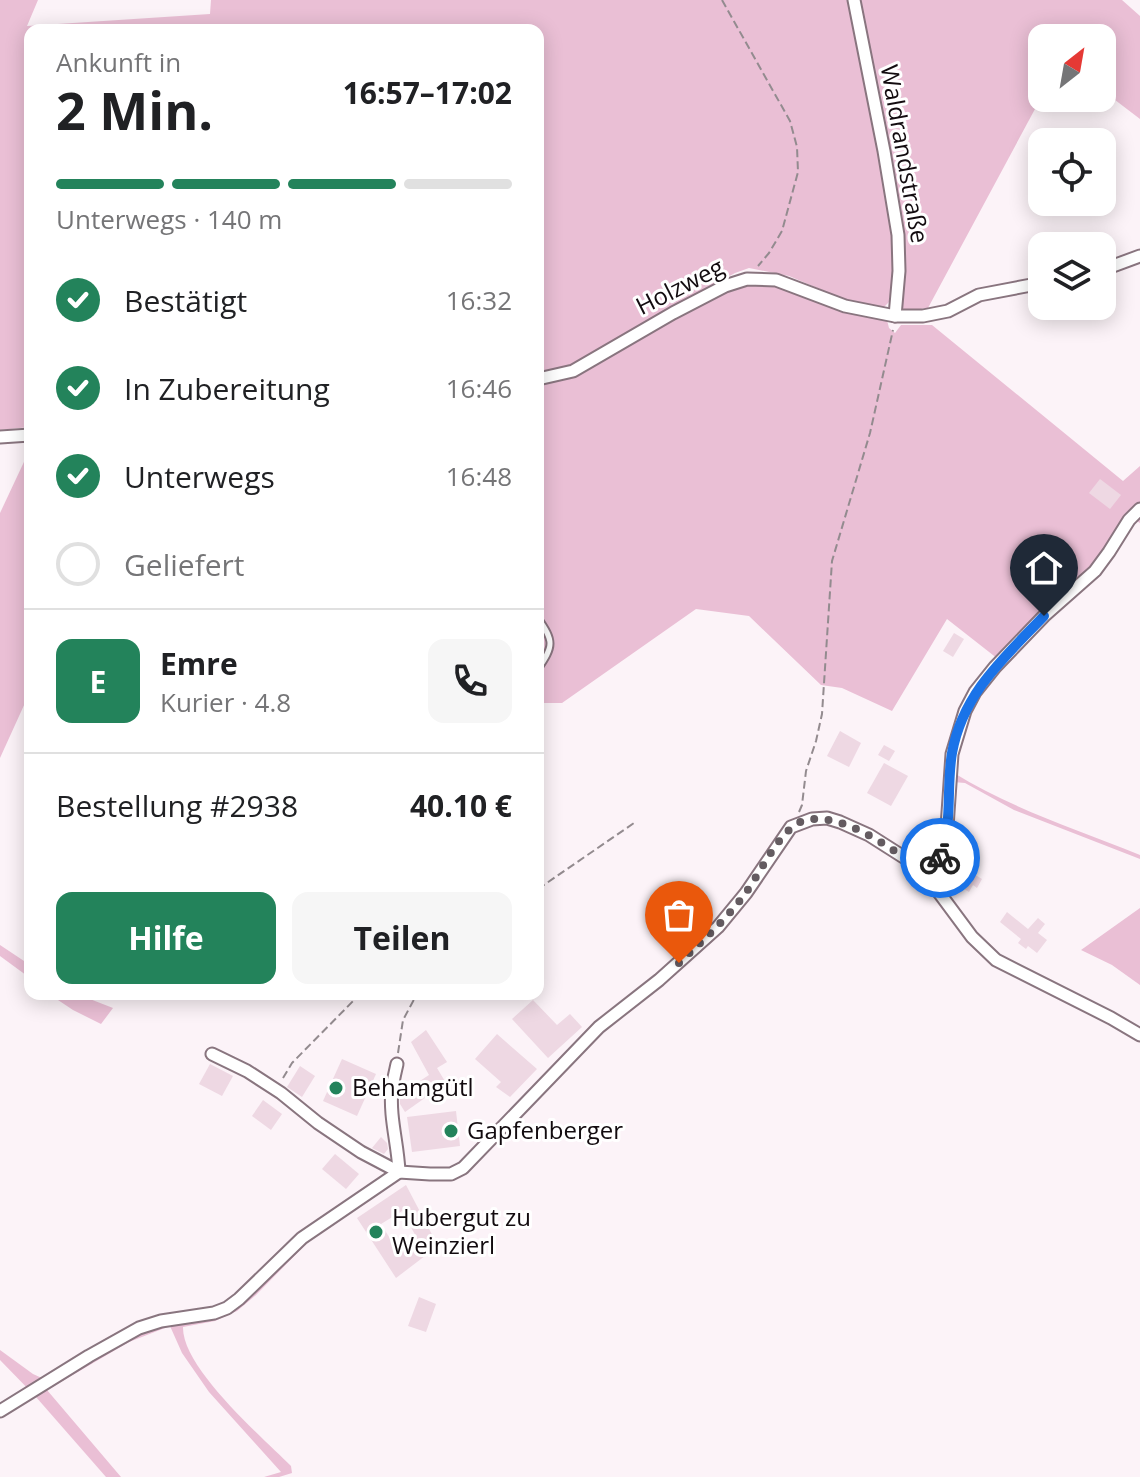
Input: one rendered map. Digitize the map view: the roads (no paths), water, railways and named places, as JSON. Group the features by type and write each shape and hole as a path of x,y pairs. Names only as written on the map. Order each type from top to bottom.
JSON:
{"street":[{"name":"Waldrandstraße","path":"854,0 898,235 895,316"},
{"path":"1116,265 1140,256"},
{"name":"Holzweg","path":"544,378 573,371 673,313 725,286 747,279 776,280 845,306 895,316 923,316 948,311 979,295 1028,286"},
{"path":"0,437 24,435"},
{"path":"926,875 939,860 946,842 952,754 965,711 975,692 1044,616 1095,571 1129,520 1140,509"},
{"path":"212,1054 247,1071 361,1152 399,1172 451,1174 463,1168 599,1027 659,980 718,927 746,893 791,827 812,819 827,818 869,835 913,863 926,875 972,937 996,960 1140,1035"},
{"path":"397,1064 392,1103 399,1172"},
{"path":"0,1411 139,1328 161,1321 194,1318 227,1308 302,1238 399,1172"}],"lane":[{"path":"544,626 550,635 550,651 544,660"}],"place":[{"name":"Behamgütl","path":"336,1088"},
{"name":"Gapfenberger","path":"451,1131"},
{"name":"Hubergut zu Weinzierl","path":"376,1232"}]}
